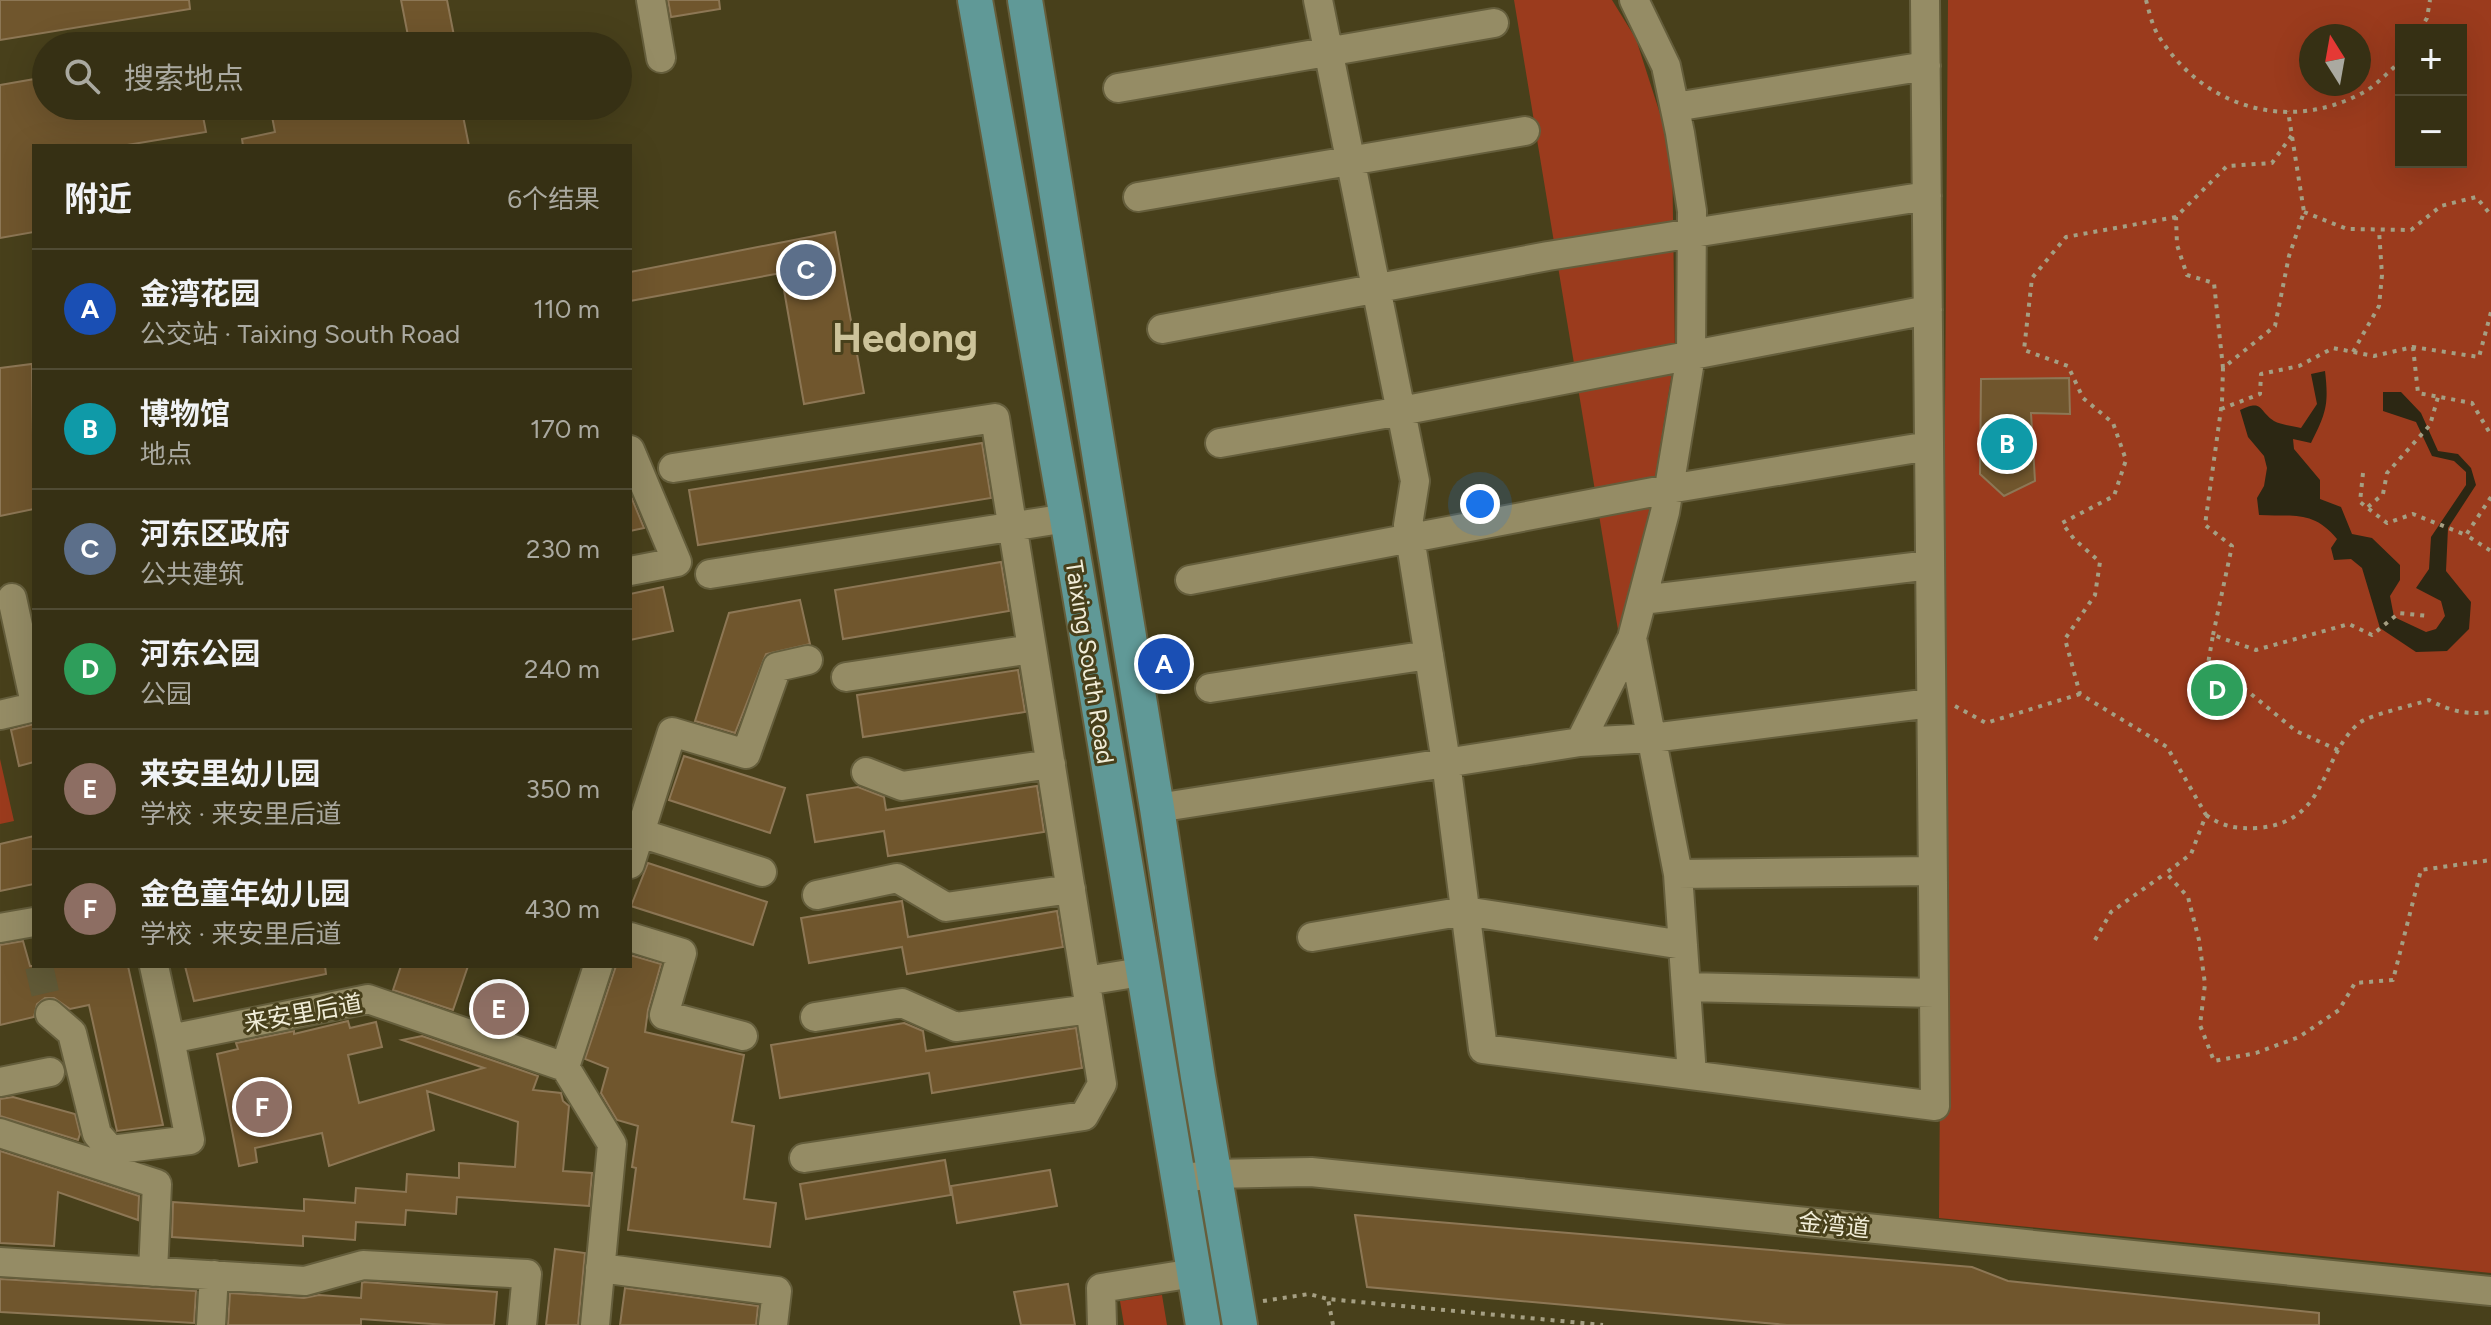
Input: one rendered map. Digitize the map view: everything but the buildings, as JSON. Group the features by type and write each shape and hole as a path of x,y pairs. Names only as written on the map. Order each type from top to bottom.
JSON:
{"main road":[{"name":"Taixing South Road","path":"975,0 1067,518 1141,972 1203,1325"},
{"name":"Taixing South Road","path":"1025,0 1238,1315"}],"street":[{"path":"651,0 661,58"},
{"path":"1318,0 1415,481 1408,525 1446,762 1483,1049 1935,1106 1932,871 1942,704 1930,565 1925,0"},
{"path":"1580,742 1632,638 1669,489 1691,355 1692,211 1666,66 1634,0"},
{"path":"1118,88 1494,23"},
{"path":"1675,107 1926,66"},
{"path":"1138,197 1525,131"},
{"path":"1162,329 1548,256 1927,196"},
{"path":"1220,443 1928,310"},
{"path":"673,468 995,418 1102,1084 1084,1116 804,1158"},
{"path":"1190,580 1669,489 1929,446"},
{"path":"632,455 677,562 632,571"},
{"path":"710,574 1067,518"},
{"path":"1642,600 1930,565"},
{"path":"12,598 32,690"},
{"path":"1632,638 1678,874 1692,1075"},
{"path":"846,677 1032,649"},
{"path":"1210,688 1429,655"},
{"path":"632,858 672,732 746,754 777,667 808,660"},
{"path":"1157,808 1580,742 1652,738 1942,704"},
{"path":"0,715 32,707"},
{"path":"866,772 902,786 1051,764"},
{"path":"640,833 762,872"},
{"path":"1678,874 1932,871"},
{"path":"817,895 897,878 946,907 1071,889"},
{"path":"1312,937 1465,911 1683,945"},
{"path":"0,928 32,929"},
{"path":"632,938 682,953 664,1015 743,1036"},
{"path":"50,1014 72,1033 97,1134 111,1150 190,1140 154,968"},
{"path":"595,1325 612,1144 565,1067 597,968"},
{"path":"815,1017 902,1003 956,1027 1088,995 1141,972"},
{"path":"1686,987 1934,993"},
{"name":"来安里后道","path":"170,1039 368,999 565,1067"},
{"path":"0,1082 50,1072"},
{"path":"0,1133 157,1184 153,1272"},
{"name":"金湾道","path":"1177,1179 1214,1174 1311,1172 2491,1291"},
{"path":"0,1262 305,1281 363,1265 527,1274 522,1325"},
{"path":"600,1268 777,1291 773,1325"},
{"path":"1102,1325 1101,1288 1194,1273"},
{"path":"211,1325 214,1275"}],"path":[{"path":"2146,0 2156,32 2185,71 2224,99 2270,112 2319,110 2365,92 2395,66"},
{"path":"2424,24 2430,0"},
{"path":"2223,368 2275,326 2289,256 2304,212 2288,111"},
{"path":"2292,135 2272,163 2227,166 2176,217 2066,237 2032,278 2024,350 2068,366 2083,398 2113,423 2126,460 2114,496 2062,523 2074,539 2100,562 2095,595 2065,639 2080,694 2167,747 2206,815 2223,826 2248,828 2279,826 2305,807 2326,780 2338,750 2361,722 2429,700 2449,711 2474,714 2491,712"},
{"path":"2304,212 2347,229 2411,230 2441,206 2476,197 2491,215"},
{"path":"2176,217 2177,245 2187,275 2214,283 2223,368 2221,409 2205,525 2232,546 2208,664 2245,689 2296,731 2338,750"},
{"path":"2353,352 2379,306 2382,275 2379,230"},
{"path":"2221,409 2260,394 2261,374 2299,366 2333,348 2374,356 2413,347 2479,357 2491,312"},
{"path":"2413,347 2418,393 2472,403 2491,435"},
{"path":"2368,507 2383,494 2387,473 2430,425 2438,397"},
{"path":"2363,473 2360,502 2387,523 2413,514 2466,535 2491,551"},
{"path":"2466,535 2491,497"},
{"path":"2213,635 2256,650 2349,624 2372,635 2399,613 2428,616"},
{"path":"1942,704 1986,723 2080,694"},
{"path":"2095,940 2111,912 2191,854 2206,815"},
{"path":"2166,873 2188,897 2205,984 2200,1025 2214,1061 2256,1053 2299,1037 2339,1010 2355,983 2393,980 2421,870 2491,860"},
{"path":"1238,1315 1309,1294 1328,1299 1603,1325"},
{"path":"1328,1299 1333,1325"}],"shaded area":[{"path":"1514,0 1612,0 1636,39 1672,151 1675,354 1641,565 1618,630"},
{"path":"1948,0 2491,0 2491,1273 1939,1218"},
{"path":"2325,371 2327,392 2320,424 2311,443 2293,439 2294,449 2320,480 2320,499 2341,507 2352,534 2372,538 2400,565 2400,580 2390,596 2394,617 2426,632 2436,629 2445,616 2441,601 2416,588 2429,569 2431,537 2466,485 2466,472 2454,461 2432,456 2416,422 2383,411 2383,392 2401,392 2421,413 2438,451 2458,454 2471,468 2476,485 2448,528 2446,571 2471,602 2469,629 2447,651 2416,652 2380,628 2362,568 2351,559 2334,560 2331,548 2337,539 2320,523 2302,517 2259,515 2257,498 2264,486 2267,468 2264,456 2248,437 2240,410 2257,406 2274,421 2301,428 2317,404 2311,374"},
{"path":"0,759 14,821 0,824"},
{"path":"1162,1295 1167,1325 1124,1325 1120,1301"}],"tunnel":[{"path":"39,968 50,1014"}],"place":[{"name":"河东区政府","path":"806,270"},
{"name":"博物馆","path":"2007,444"},
{"name":"金湾花园","path":"1164,664"},
{"name":"河东公园","path":"2217,690"},
{"name":"来安里幼儿园","path":"499,1009"},
{"name":"金色童年幼儿园","path":"262,1107"}],"district":[{"name":"Hedong","path":"905,338"}]}
